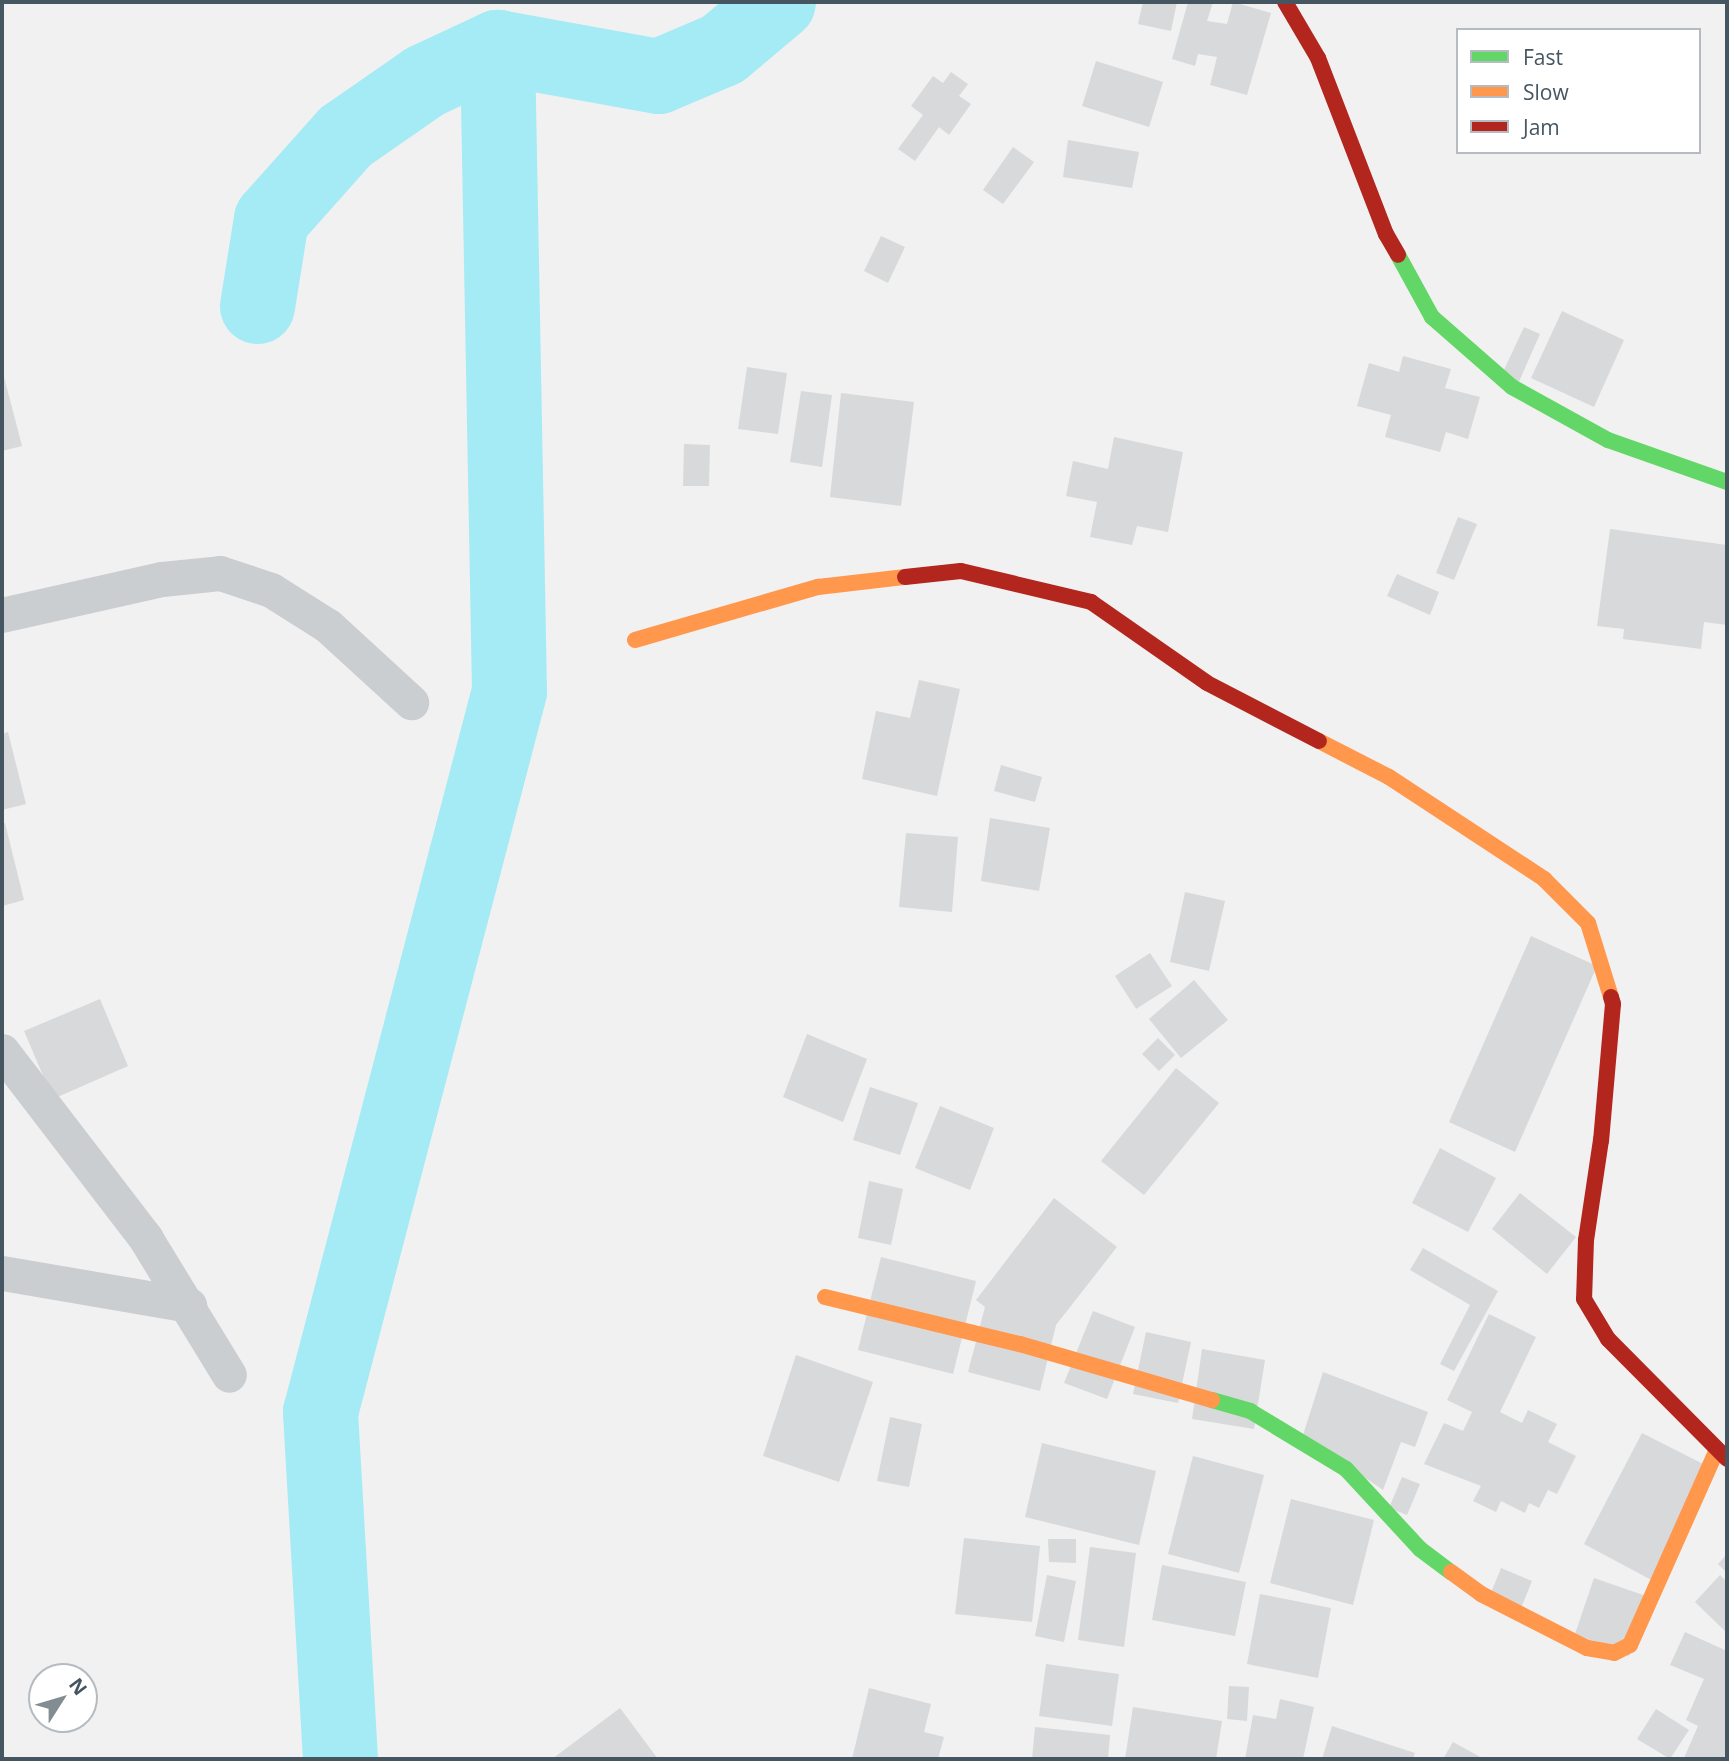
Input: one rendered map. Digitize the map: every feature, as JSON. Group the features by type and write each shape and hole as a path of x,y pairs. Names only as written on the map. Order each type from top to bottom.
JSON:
{"street":[{"path":"1285,2 1318,58 1386,234 1432,317 1512,387 1608,440 1727,482"},
{"path":"635,640 818,587 961,571 1091,602 1207,683 1389,777 1544,879 1588,923 1613,1004 1601,1140 1586,1240 1584,1299 1608,1339 1722,1455 1630,1645 1614,1653 1587,1648 1481,1594 1420,1549 1346,1469 1250,1411 1020,1344 825,1297"},
{"path":"2,615 162,579 220,573 271,590 328,626 411,702"},
{"path":"2,1051 123,1208 189,1306 229,1375"},
{"path":"2,1273 189,1306"}],"building":[{"path":"1143,2 1177,2 1171,31 1138,24"},
{"path":"1188,2 1213,2 1207,21 1227,24 1233,2 1271,13 1247,95 1210,85 1217,57 1198,54 1195,66 1172,59"},
{"path":"1096,61 1163,82 1149,127 1082,106"},
{"path":"951,72 968,84 959,96 971,104 949,135 939,127 915,161 898,149 923,115 911,106 933,76 943,83"},
{"path":"1068,140 1139,152 1132,188 1063,177"},
{"path":"1013,147 1034,162 1003,204 983,190"},
{"path":"881,236 905,247 888,283 864,271"},
{"path":"1562,311 1624,340 1594,407 1531,378"},
{"path":"1524,327 1540,334 1514,393 1497,385"},
{"path":"1403,356 1451,369 1445,388 1480,397 1468,439 1446,432 1440,452 1385,437 1391,415 1357,406 1369,363 1399,372"},
{"path":"747,367 787,373 778,434 738,429"},
{"path":"2,374 22,446 2,451"},
{"path":"801,391 832,395 822,467 790,462"},
{"path":"841,393 914,402 901,506 830,497"},
{"path":"1114,437 1183,452 1168,532 1137,526 1132,545 1090,537 1097,502 1066,496 1073,461 1108,469"},
{"path":"684,444 710,445 709,486 683,486"},
{"path":"1458,517 1477,524 1454,580 1436,573"},
{"path":"1610,529 1727,545 1727,625 1704,622 1701,649 1623,639 1624,629 1597,626"},
{"path":"1397,574 1439,592 1430,615 1387,596"},
{"path":"919,680 960,689 937,796 862,779 876,711 910,718"},
{"path":"8,732 26,804 2,810 2,734"},
{"path":"1001,765 1042,777 1035,802 994,791"},
{"path":"990,818 1050,828 1039,891 981,881"},
{"path":"5,823 24,900 2,906 2,824"},
{"path":"906,833 958,837 952,912 899,907"},
{"path":"1185,892 1225,901 1209,971 1170,962"},
{"path":"1531,936 1597,966 1515,1152 1449,1122"},
{"path":"1150,953 1172,986 1136,1009 1115,976"},
{"path":"1194,980 1228,1020 1181,1058 1149,1019"},
{"path":"100,999 128,1066 53,1099 24,1031"},
{"path":"807,1034 867,1059 843,1122 783,1097"},
{"path":"1158,1038 1175,1055 1159,1071 1142,1054"},
{"path":"1176,1068 1219,1103 1144,1195 1101,1161"},
{"path":"870,1087 918,1103 900,1155 853,1140"},
{"path":"940,1106 994,1128 970,1190 915,1168"},
{"path":"1440,1148 1496,1178 1468,1232 1412,1203"},
{"path":"869,1181 903,1189 891,1245 858,1238"},
{"path":"1520,1193 1576,1237 1547,1274 1492,1229"},
{"path":"1054,1198 1117,1247 1056,1325 1040,1391 968,1372 985,1307 976,1300"},
{"path":"1423,1248 1498,1291 1454,1371 1440,1364 1470,1305 1410,1270"},
{"path":"881,1257 976,1281 953,1374 858,1350"},
{"path":"1093,1311 1135,1327 1107,1399 1064,1383"},
{"path":"1489,1314 1536,1337 1500,1412 1522,1423 1528,1410 1557,1424 1548,1442 1576,1456 1557,1494 1548,1490 1539,1508 1529,1503 1525,1513 1501,1501 1496,1512 1473,1501 1481,1486 1424,1464 1444,1423 1463,1431 1472,1412 1447,1400"},
{"path":"1146,1332 1191,1342 1178,1403 1133,1394"},
{"path":"1202,1349 1265,1360 1254,1429 1192,1419"},
{"path":"796,1355 873,1382 839,1482 763,1456"},
{"path":"1323,1372 1428,1412 1415,1447 1401,1442 1383,1490 1303,1435"},
{"path":"890,1417 922,1424 909,1487 877,1481"},
{"path":"1642,1433 1715,1470 1657,1583 1584,1544"},
{"path":"1042,1443 1156,1471 1139,1545 1025,1517"},
{"path":"1193,1456 1264,1475 1239,1573 1168,1554"},
{"path":"1402,1477 1420,1484 1407,1515 1389,1508"},
{"path":"1291,1499 1374,1520 1353,1605 1270,1583"},
{"path":"964,1538 1040,1546 1032,1622 955,1614"},
{"path":"1048,1539 1076,1539 1076,1563 1049,1562"},
{"path":"1090,1547 1136,1553 1124,1647 1078,1640"},
{"path":"1727,1554 1727,1573 1718,1564"},
{"path":"1162,1565 1246,1582 1235,1636 1152,1620"},
{"path":"1501,1568 1532,1581 1519,1613 1488,1600"},
{"path":"1047,1575 1076,1581 1064,1642 1035,1636"},
{"path":"1720,1575 1727,1582 1727,1633 1695,1602"},
{"path":"1594,1578 1649,1597 1629,1656 1574,1637"},
{"path":"1260,1594 1331,1608 1318,1678 1247,1664"},
{"path":"1685,1632 1727,1651 1727,1759 1684,1758 1698,1726 1686,1720 1704,1679 1670,1665"},
{"path":"1046,1664 1119,1674 1112,1726 1039,1716"},
{"path":"1229,1686 1249,1687 1247,1721 1227,1719"},
{"path":"869,1688 931,1704 924,1732 944,1737 938,1759 852,1759"},
{"path":"1280,1699 1314,1707 1303,1759 1245,1759 1253,1715 1276,1719"},
{"path":"1133,1707 1222,1721 1216,1759 1125,1759"},
{"path":"620,1708 658,1759 552,1759"},
{"path":"1656,1709 1689,1730 1670,1759 1637,1739"},
{"path":"1332,1726 1415,1753 1413,1759 1322,1759"},
{"path":"1035,1727 1110,1735 1108,1759 1032,1759"},
{"path":"1453,1742 1484,1759 1443,1759"}],"waterway":[{"path":"257,306 271,219 345,136 424,81 497,47 658,76 722,49 778,2"},
{"path":"340,1759 320,1412 509,691 497,47"}],"traffic: fast":[{"path":"1398,255 1432,317 1512,387 1608,440 1727,482"},
{"path":"1212,1400 1250,1411 1346,1469 1420,1549 1451,1572"}],"traffic: slow":[{"path":"635,640 818,587 905,577"},
{"path":"1319,741 1389,777 1544,879 1588,923 1611,997"},
{"path":"825,1297 1020,1344 1212,1400"},
{"path":"1451,1572 1481,1594 1587,1648 1614,1653 1630,1645 1717,1450"}],"traffic: jam":[{"path":"1285,2 1318,58 1386,234 1398,255"},
{"path":"905,577 961,571 1091,602 1207,683 1319,741"},
{"path":"1611,997 1613,1004 1601,1140 1586,1240 1584,1299 1608,1339 1727,1459"}]}
